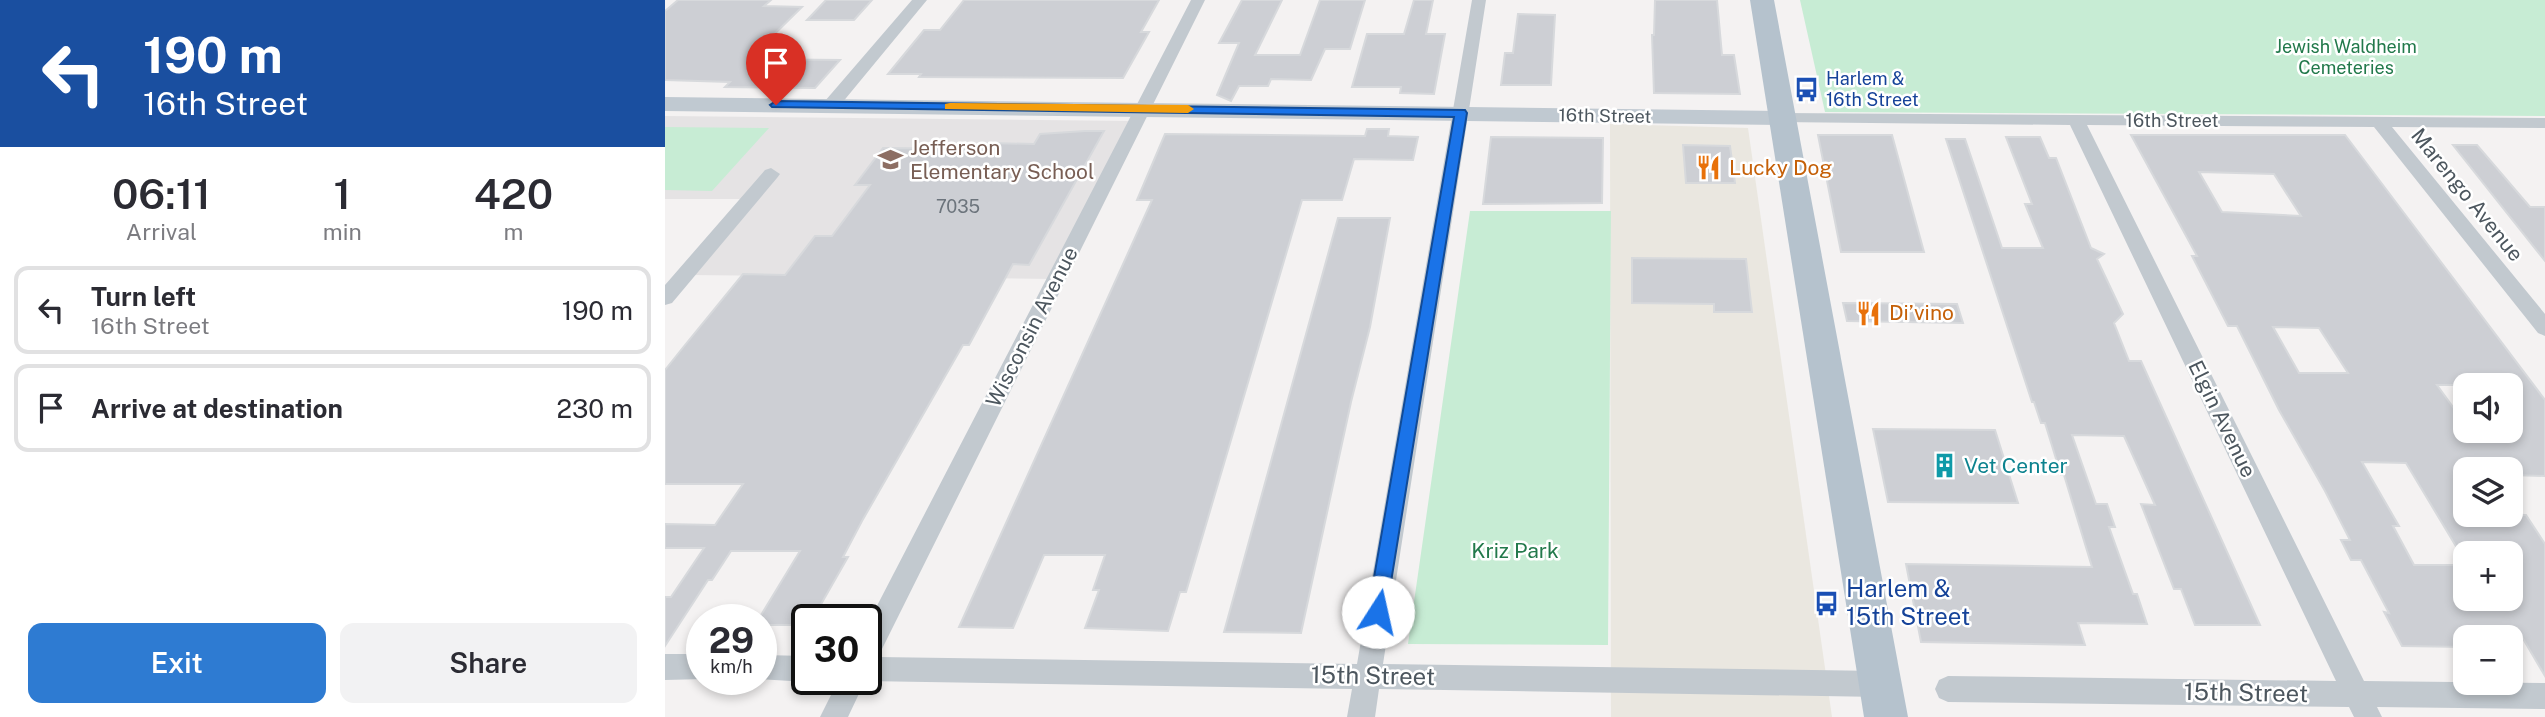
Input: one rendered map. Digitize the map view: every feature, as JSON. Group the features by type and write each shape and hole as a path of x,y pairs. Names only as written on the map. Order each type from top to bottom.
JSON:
{"main road":[{"path":"1762,0 1883,700"}],"street":[{"path":"831,105 920,0"},
{"name":"Wisconsin Avenue","path":"882,622 1198,0"},
{"path":"1361,717 1479,0"},
{"name":"16th Street","path":"665,104 2077,121 2545,123"},
{"name":"Elgin Avenue","path":"2077,121 2362,705"},
{"name":"Marengo Avenue","path":"2380,123 2545,328"},
{"path":"665,298 771,174"},
{"path":"665,667 686,667"},
{"name":"15th Street","path":"882,669 1368,675 1883,700"},
{"name":"15th Street","path":"1948,689 2362,705 2545,696"},
{"path":"834,717 845,695"}],"shaded area":[{"name":"Jefferson Elementary School","path":"665,116 1136,121 1053,279 689,275 754,199 665,199"},
{"path":"1610,124 1748,128 1832,717 1611,717"}],"green space":[{"name":"Jewish Waldheim Cemeteries","path":"1800,0 2545,0 2545,116 1825,112"},
{"path":"665,127 769,128 712,191 665,190"},
{"name":"Kriz Park","path":"1470,211 1611,211 1608,645 1408,644"}],"building":[{"path":"678,0 771,0 764,6 802,7 749,59 840,60 815,88 725,87 730,82 665,80 665,11"},
{"path":"826,0 872,0 854,20 807,20"},
{"path":"964,0 1159,0 1141,32 1149,32 1123,78 919,77 921,74 888,74 924,30 940,30"},
{"path":"1242,0 1282,0 1255,55 1300,55 1320,0 1365,0 1350,49 1325,49 1311,80 1271,79 1268,86 1239,86 1231,101 1217,95 1239,43 1219,43"},
{"path":"1414,0 1433,0 1426,34 1445,34 1434,94 1400,93 1401,87 1352,87 1367,34 1404,34"},
{"path":"1655,0 1717,0 1722,55 1734,55 1740,94 1654,93 1652,35"},
{"path":"1518,14 1555,15 1551,85 1501,85 1505,53 1513,53"},
{"path":"1367,129 1389,129 1388,136 1418,137 1413,160 1354,159 1342,200 1302,200 1186,592 1180,592 1168,631 1085,628 1099,590 1093,590 1105,555 1044,555 1013,628 959,627 1152,200 1137,200 1165,134 1365,136"},
{"path":"1104,131 1029,265 1013,264 969,345 963,345 862,521 843,557 848,557 821,604 791,604 791,625 777,625 777,604 768,604 800,551 731,551 692,604 686,604 686,614 665,646 665,597 671,597 704,548 665,548 665,524 715,525 743,484 665,484 665,370 743,274 785,275 815,236 832,236 870,185 855,185 883,148 984,149 988,143 1034,144 1040,134"},
{"path":"1818,135 1892,135 1924,252 1841,252"},
{"path":"2131,135 2345,135 2545,400 2545,476 2523,475 2523,457 2453,457 2453,527 2523,527 2523,515 2526,515 2545,544 2545,676 2523,639 2523,625 2453,625 2453,647 2402,646 2384,612 2389,613 2361,560 2351,560 2341,540 2350,540 2237,326 2228,326 2192,256 2197,256","holes":["2199,172 2274,174 2301,216 2222,212","2273,327 2319,328 2348,373 2299,373","2362,462 2406,463 2453,541 2523,541 2523,611 2453,611 2453,565 2414,565 2393,526 2399,526"]},
{"path":"1491,137 1603,138 1602,203 1483,204"},
{"path":"2006,137 2040,137 2049,158 2056,158 2091,248 2104,254 2097,259 2123,314 2114,323 2129,361 2141,361 2260,625 2195,625 2181,589 2174,589 2141,504 2155,505 2124,436 2072,435 2096,504 2107,504 2115,527 2109,527 2147,624 2078,623 2085,645 1921,642 1906,564 2092,567 2064,475 2061,475 2045,423 2041,423 2032,402 1946,139 1965,139 2002,248 2043,248 2025,204 2032,204"},
{"name":"Lucky Dog","path":"1683,145 1730,146 1735,183 1686,183"},
{"path":"2453,145 2477,145 2530,207 2545,207 2545,261"},
{"path":"1338,218 1390,218 1370,327 1301,633 1224,632"},
{"path":"1632,258 1746,259 1752,312 1714,312 1714,304 1632,303"},
{"path":"1843,303 1957,304 1963,323 1847,321"},
{"name":"Vet Center","path":"1873,429 1995,430 2018,503 1888,502"}],"slow traffic":[{"path":"950,107 1188,109"}],"place":[{"name":"Harlem & 16th Street","path":"1806,89"},
{"name":"Jefferson Elementary School","path":"890,160"},
{"name":"Lucky Dog","path":"1709,168"},
{"name":"Di’vino","path":"1869,313"},
{"name":"Vet Center","path":"1944,466"},
{"name":"Harlem & 15th Street","path":"1826,603"}],"route":[{"path":"776,105 1461,113 1378,612"}]}
